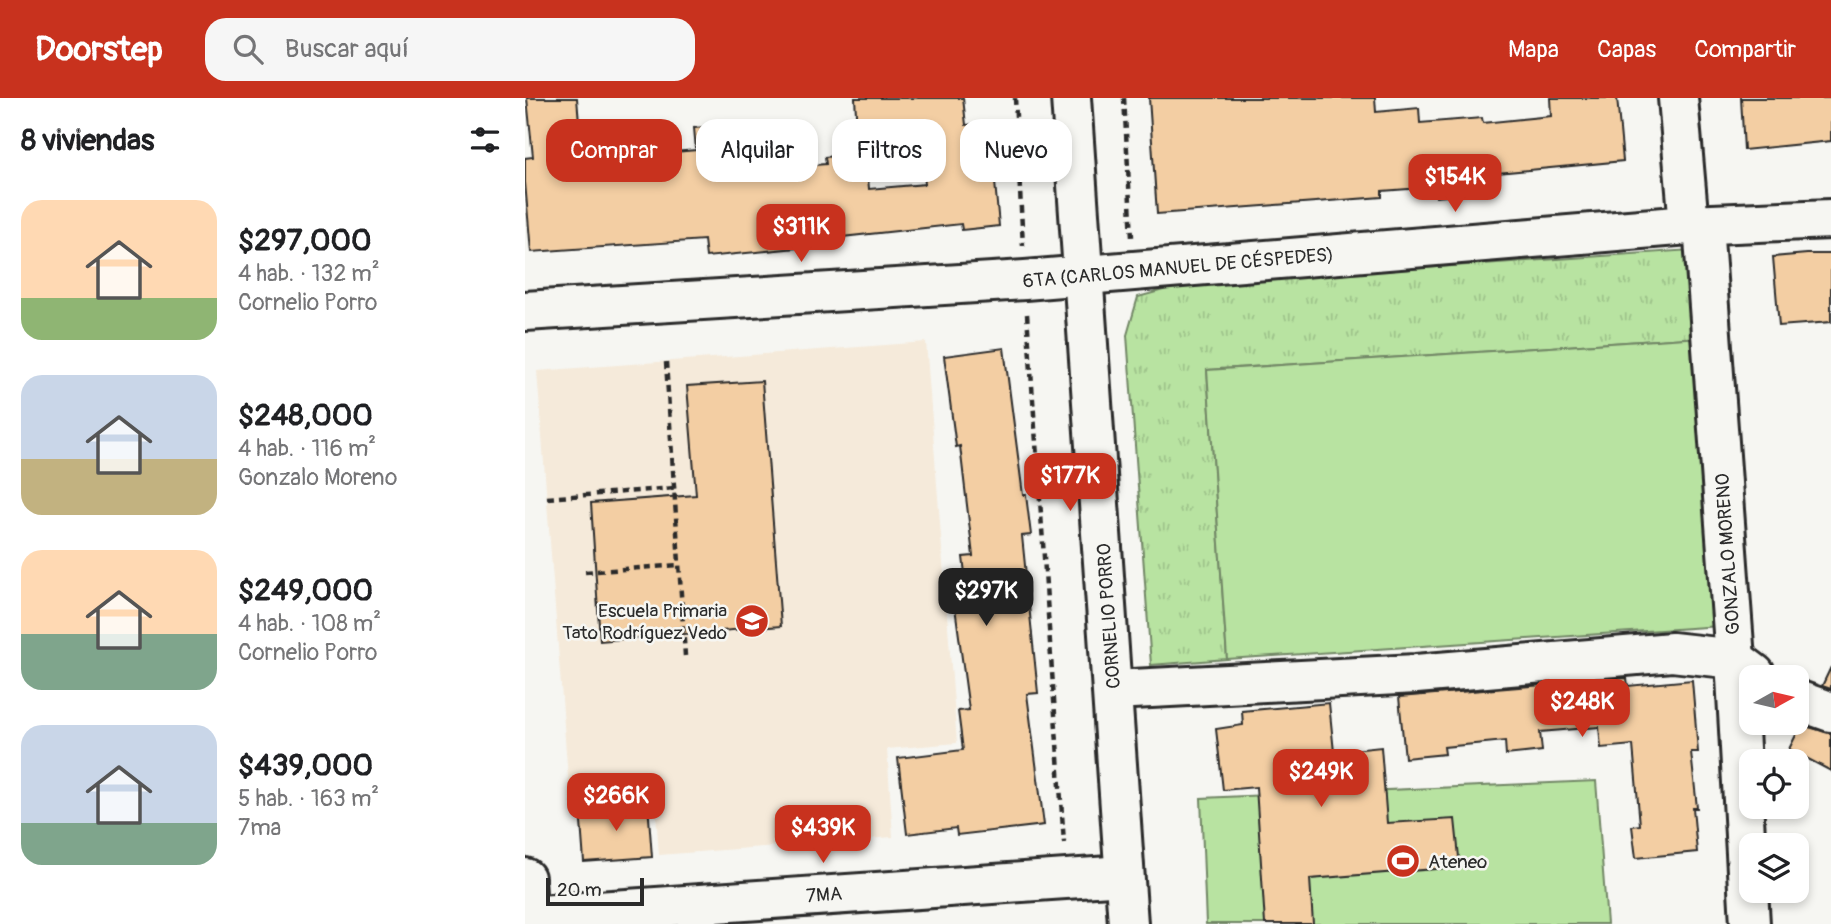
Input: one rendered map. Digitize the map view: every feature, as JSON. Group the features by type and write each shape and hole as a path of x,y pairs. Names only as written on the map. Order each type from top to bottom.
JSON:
{"street":[{"name":"CORNELIO PORRO","path":"1072,98 1128,924"},
{"name":"GONZALO MORENO","path":"1678,98 1696,225 1747,665"},
{"name":"6TA (CARLOS MANUEL DE CÉSPEDES)","path":"525,311 1025,279 1696,225 1831,219"},
{"path":"1113,690 1416,674 1672,652 1739,666"},
{"path":"1809,704 1831,712"},
{"name":"GONZALO MORENO","path":"1748,735 1750,924"},
{"name":"7MA","path":"527,919 1066,877 1124,875"},
{"path":"525,878 527,919"}],"path":[{"path":"1015,98 1066,877"},
{"path":"1124,98 1134,270"},
{"path":"666,362 685,656"},
{"path":"547,498 675,488"},
{"path":"585,572 679,565"}],"shaded area":[{"name":"Escuela Primaria Tato Rodríguez Vedo","path":"926,342 957,743 887,749 893,837 659,855 655,798 570,804 537,371"}],"green space":[{"path":"1691,250 1701,337 1207,370 1227,659 1151,665 1127,335 1138,297 1185,284"},
{"path":"1701,337 1720,626 1227,659 1207,370"},
{"name":"Ateneo","path":"1596,781 1607,924 1206,924 1201,798"}],"building":[{"path":"527,98 577,98 579,119 546,119 546,182 682,182 682,151 696,150 696,182 818,182 818,165 826,164 825,157 832,156 832,182 868,182 869,189 946,182 946,119 856,119 855,98 963,98 965,119 960,119 960,182 995,182 999,226 962,230 961,224 815,240 816,246 706,257 704,240 531,252 525,158 533,157"},
{"path":"1149,98 1375,98 1376,112 1419,108 1420,123 1482,118 1483,123 1551,116 1550,98 1617,98 1623,161 1487,174 1489,192 1436,197 1435,187 1382,191 1382,197 1157,214"},
{"path":"1741,98 1831,98 1831,141 1744,150"},
{"path":"1831,254 1831,322 1779,326 1773,257"},
{"path":"1004,348 1023,495 1026,495 1031,535 1022,536 1038,693 1027,694 1044,825 957,835 956,828 907,834 898,758 963,750 958,711 969,710 955,607 969,606 963,557 973,556 960,446 956,447 944,356"},
{"path":"762,381 781,626 600,641 591,503 696,495 687,386"},
{"path":"1831,667 1831,689 1822,686"},
{"path":"1627,678 1628,686 1692,680 1698,752 1691,752 1697,808 1693,808 1697,852 1636,858 1632,826 1640,825 1633,745 1601,748 1599,727 1540,732 1542,751 1506,755 1505,741 1444,747 1445,754 1405,758 1399,697"},
{"path":"1329,703 1334,752 1381,747 1387,823 1455,819 1460,867 1310,879 1313,924 1265,924 1256,787 1223,790 1216,729 1243,725 1242,711"},
{"path":"1809,727 1831,733 1831,771 1809,759 1809,749 1789,749 1796,735 1809,735"},
{"path":"648,804 652,857 584,862 580,809"}],"place":[{"name":"Escuela Primaria Tato Rodríguez Vedo","path":"752,621"},
{"name":"Ateneo","path":"1403,861"}]}
